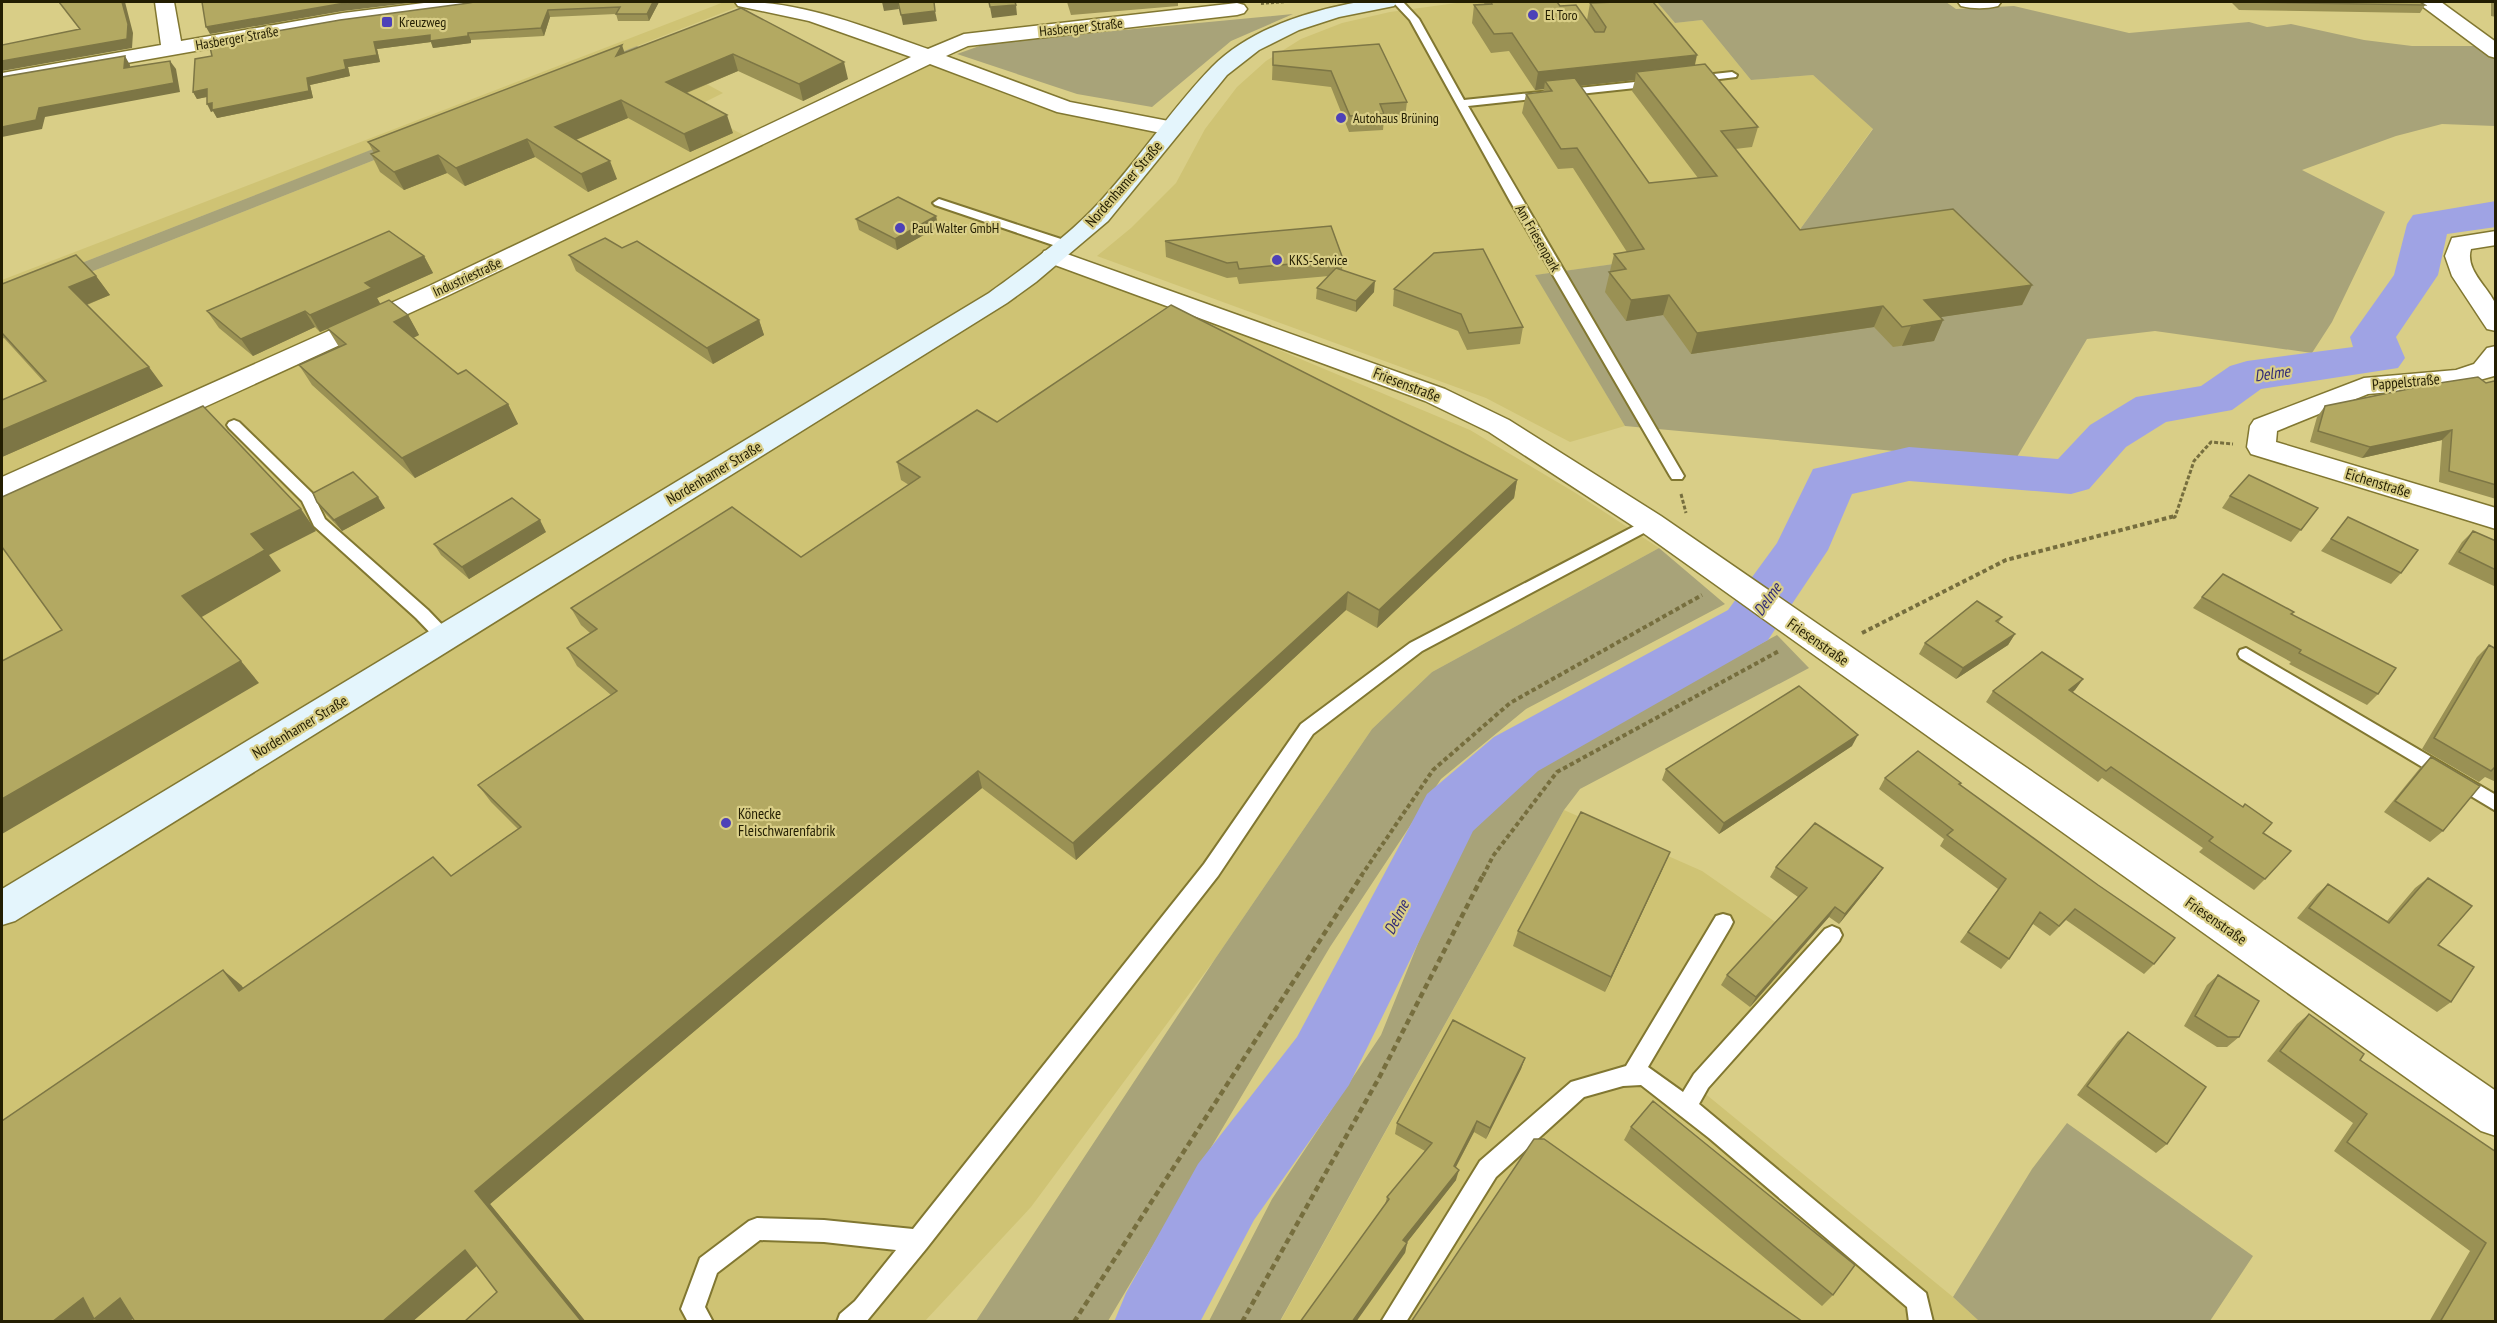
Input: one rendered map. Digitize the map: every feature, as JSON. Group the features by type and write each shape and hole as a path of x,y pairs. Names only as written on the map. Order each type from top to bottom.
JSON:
{"street":[{"path":"164,2 172,49"},
{"name":"Hasberger Straße","path":"2,79 364,16 472,2"},
{"path":"745,2 813,16 851,28 1065,107 1171,128"},
{"name":"Nordenhamer Straße","path":"2,909 956,326 1027,278 1100,216 1220,71 1252,46 1292,26 1335,12 1387,2"},
{"path":"1968,2 1991,2"},
{"path":"2433,5 2484,18"},
{"path":"2433,5 2496,52"},
{"name":"Hasberger Straße","path":"928,57 964,40 1237,9"},
{"name":"Industriestraße","path":"2,488 438,291 928,57"},
{"path":"2496,238 2461,243 2457,256 2464,276 2496,323"},
{"name":"Friesenstraße","path":"1059,251 1435,395 1499,426 1650,523 1732,583 2492,1104"},
{"name":"Pappelstraße","path":"2261,447 2264,426 2364,386 2458,378 2484,370 2496,354"},
{"name":"Eichenstraße","path":"2261,447 2496,519"}],"lane":[{"name":"Am Friesenpark","path":"1398,2 1414,19 1516,201 1677,476"},
{"path":"1685,80 1732,75"},
{"path":"1462,103 1662,82"},
{"path":"939,203 1059,251"},
{"path":"234,425 308,498 319,522 422,614 445,638"},
{"path":"848,1322 862,1309 918,1241 1211,870 1307,729 1416,647 1650,523"},
{"path":"2246,654 2496,804"},
{"path":"1632,1076 1723,922"},
{"path":"1685,1107 1701,1081 1832,935"},
{"path":"1392,1322 1488,1170 1578,1089 1644,1075 1918,1301 1921,1322"},
{"path":"702,1322 693,1309 708,1266 757,1228 824,1231 918,1241"}],"path":[{"path":"1242,1322 1380,1076 1493,856 1557,772 1811,637 2006,560 2175,517 2194,461 2211,442 2261,447"},
{"path":"1074,1322 1329,923 1434,770 1510,704 1732,583"}],"shaded area":[{"path":"724,2 750,2 2,294 2,280"},
{"path":"1464,2 1657,2 1675,23 1702,20 1751,80 1813,75 1873,128 1793,239 1536,275 1625,426 1570,442 1486,398 1097,256 1131,228 1176,183 1205,129 1237,87 1266,61 1301,39 1342,23 1390,12"},
{"path":"1657,2 1946,2 1956,9 2014,6 2129,33 2249,22 2267,27 2291,24 2364,40 2412,46 2480,46 2495,58 2495,126 2442,124 2396,136 2302,170 2385,212 2332,322 2312,353 2155,331 2087,339 2014,462 1625,426 1535,275 1793,239 1873,129 1813,75 1751,80 1702,20 1675,23"},
{"path":"1293,14 1231,41 1152,107 1077,94 957,54 988,43"},
{"path":"637,46 648,52 2,307 2,294"},
{"path":"648,52 723,93 693,108 749,138 920,58 1076,112 1175,131 1057,257 1470,430 1574,492 1659,548 1432,672 1372,729 1215,959 1031,1207 925,1321 2,1322 2,307"},
{"path":"1659,548 1725,604 1526,709 1441,779 1330,947 1108,1321 976,1321 1215,959 1372,729 1432,672"},
{"path":"1777,635 1809,668 1580,789 1564,810 1280,1321 1209,1321 1272,1199 1381,1035 1463,832 1536,764"},
{"path":"1564,810 1702,871 1810,946 1691,1082 1953,1297 1979,1321 1280,1322"},
{"path":"2067,1123 2253,1256 2210,1321 1979,1321 1953,1297 2032,1169"}],"building":[{"path":"59,2 122,2 128,24 127,39 2,61 2,45 80,29"},
{"path":"202,2 358,2 206,27"},
{"path":"474,2 653,2 647,14 616,14 620,7 548,10 541,28 468,33 468,36 430,41 430,35 374,42 377,55 344,60 346,69 307,78 309,91 212,110 212,103 207,104 207,89 193,92 195,59 212,56 209,43 340,20"},
{"path":"898,2 934,2 935,11 901,15"},
{"path":"989,2 1015,2 1016,5 990,7"},
{"path":"1491,2 1557,2 1560,6 1576,5 1595,32 1604,32 1606,27 1590,3 1653,2 1697,55 1538,72 1512,33 1494,34 1474,5 1492,4"},
{"path":"2243,2 2420,2 2425,5"},
{"path":"741,8 844,62 799,84 733,54 666,82 727,115 684,134 621,100 555,127 610,161 581,174 527,139 456,168 438,155 394,172 371,154 379,151 368,142 622,45 616,56"},
{"path":"1379,44 1407,102 1380,104 1384,114 1350,116 1331,71 1273,65 1273,52"},
{"path":"125,56 124,68 170,61 174,83 39,108 36,120 2,127 2,77"},
{"path":"1705,64 1758,127 1721,131 1800,230 1953,209 2032,285 1924,300 1943,320 1902,327 1883,306 1697,333 1669,295 1631,300 1609,272 1626,269 1614,254 1644,249 1577,148 1561,149 1526,94 1552,91 1545,81 1575,78 1649,183 1717,176 1636,72"},
{"path":"898,197 936,216 895,239 856,219"},
{"path":"1331,226 1343,259 1239,269 1237,262 1227,263 1165,241"},
{"path":"389,231 424,256 365,283 372,288 310,315 305,311 241,339 207,311"},
{"path":"605,238 622,248 637,241 759,320 707,348 569,255"},
{"path":"1483,249 1523,327 1469,333 1461,314 1394,289 1434,253"},
{"path":"76,255 96,276 69,287 149,367 2,430 2,400 46,381 2,333 2,284"},
{"path":"1336,268 1375,281 1356,301 1317,288"},
{"path":"389,300 408,315 394,322 458,374 466,370 508,404 402,458 299,365 346,344 327,328"},
{"name":"Könecke Fleischwarenfabrik","path":"1171,305 1517,480 1379,610 1348,592 1073,843 978,771 475,1191 582,1322 464,1322 497,1292 465,1250 382,1322 135,1322 120,1298 94,1319 83,1298 52,1322 2,1322 2,1121 223,970 239,991 433,857 451,876 521,827 478,785 617,691 567,648 597,629 571,608 732,507 801,557 920,477 897,462 977,410 997,422"},
{"path":"2478,377 2486,383 2496,382 2496,485 2449,471 2452,430 2370,447 2318,431 2325,406"},
{"path":"203,406 301,509 251,534 265,550 182,596 241,661 2,799 2,661 62,630 2,547 2,497"},
{"path":"353,472 378,497 334,520 317,502 313,493"},
{"path":"2249,475 2318,508 2301,530 2230,496"},
{"path":"512,498 540,520 462,567 434,544"},
{"path":"2348,517 2418,550 2401,573 2331,539"},
{"path":"2473,531 2496,541 2496,570 2459,552"},
{"path":"2223,574 2294,612 2291,614 2396,668 2378,694 2299,653 2301,650 2202,597"},
{"path":"1977,601 2002,617 1996,621 2015,634 1963,668 1925,643"},
{"path":"2489,645 2496,649 2496,766 2491,771 2434,738"},
{"path":"2042,652 2083,679 2069,690 2243,807 2245,804 2272,823 2263,833 2291,851 2265,879 2209,841 2213,837 2111,767 2106,771 1993,691"},
{"path":"1799,686 1858,735 1724,823 1666,769"},
{"path":"1918,751 1961,783 1959,784 2175,938 2154,964 2075,909 2059,926 2040,912 2009,959 1968,932 2006,879 1947,835 1953,830 1885,778"},
{"path":"2431,757 2480,786 2443,831 2395,801"},
{"path":"1581,812 1670,852 1611,977 1518,931"},
{"path":"1815,823 1883,868 1845,914 1835,907 1756,997 1727,975 1807,888 1776,867"},
{"path":"2428,878 2472,906 2438,945 2474,967 2451,1002 2309,908 2328,884 2389,923"},
{"path":"2218,975 2259,1001 2239,1037 2228,1037 2195,1016"},
{"path":"2309,1014 2364,1054 2360,1060 2496,1152 2496,1322 2440,1322 2486,1243 2347,1142 2367,1114 2280,1051"},
{"path":"1453,1020 1525,1058 1490,1128 1477,1121 1454,1166 1459,1170 1403,1240 1407,1243 1352,1322 1300,1322 1389,1199 1387,1197 1432,1143 1397,1123"},
{"path":"2128,1032 2206,1087 2167,1144 2087,1086"},
{"path":"1653,1101 1855,1265 1833,1295 1631,1127"},
{"path":"1534,1139 1544,1139 1803,1322 1411,1322"}],"waterway":[{"name":"Delme","path":"1155,1322 1226,1192 1323,1061 1450,813 1516,754 1748,625 1801,550 1831,481 1909,464 2071,477 2108,436 2153,408 2215,399 2247,376 2381,358 2373,337 2416,275 2428,224 2496,214"}],"place":[{"name":"El Toro","path":"1533,15"},
{"name":"Kreuzweg","path":"387,22"},
{"name":"Autohaus Brüning","path":"1341,118"},
{"name":"Paul Walter GmbH","path":"900,228"},
{"name":"KKS-Service","path":"1277,260"},
{"name":"Könecke Fleischwarenfabrik","path":"726,823"}]}
